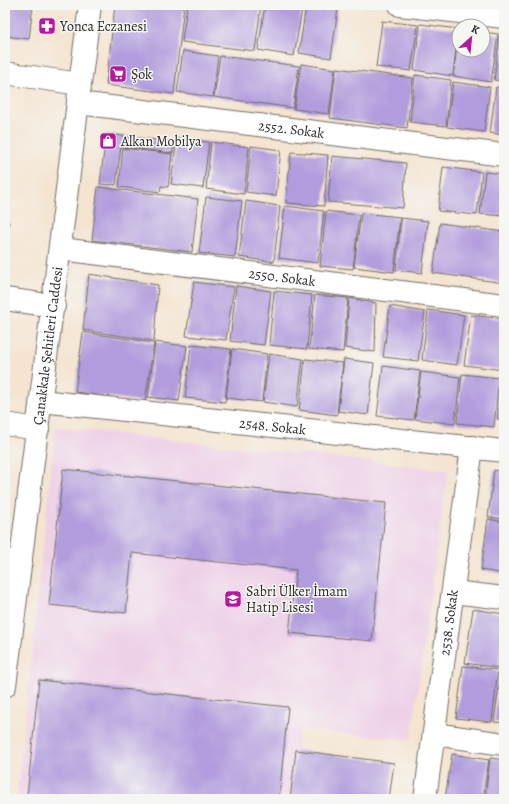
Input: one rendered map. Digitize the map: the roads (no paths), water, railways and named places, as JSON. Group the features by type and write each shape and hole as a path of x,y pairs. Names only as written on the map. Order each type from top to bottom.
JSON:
{"street":[{"name":"Çanakkale Şehitleri Caddesi","path":"5,686 13,561 38,429 90,5"},
{"path":"400,5 504,17"},
{"name":"2552. Sokak","path":"5,73 79,93 504,155"},
{"name":"2550. Sokak","path":"60,249 504,305"},
{"path":"5,299 54,306"},
{"name":"2548. Sokak","path":"41,402 504,451"},
{"path":"5,424 38,429"},
{"name":"2538. Sokak","path":"426,799 472,447"},
{"path":"453,592 504,598"},
{"path":"434,734 504,744"}],"place":[{"name":"Yonca Eczanesi","path":"47,26"},
{"name":"Şok","path":"118,74"},
{"name":"Alkan Mobilya","path":"108,141"},
{"name":"Sabri Ülker İmam Hatip Lisesi","path":"233,599"}]}
